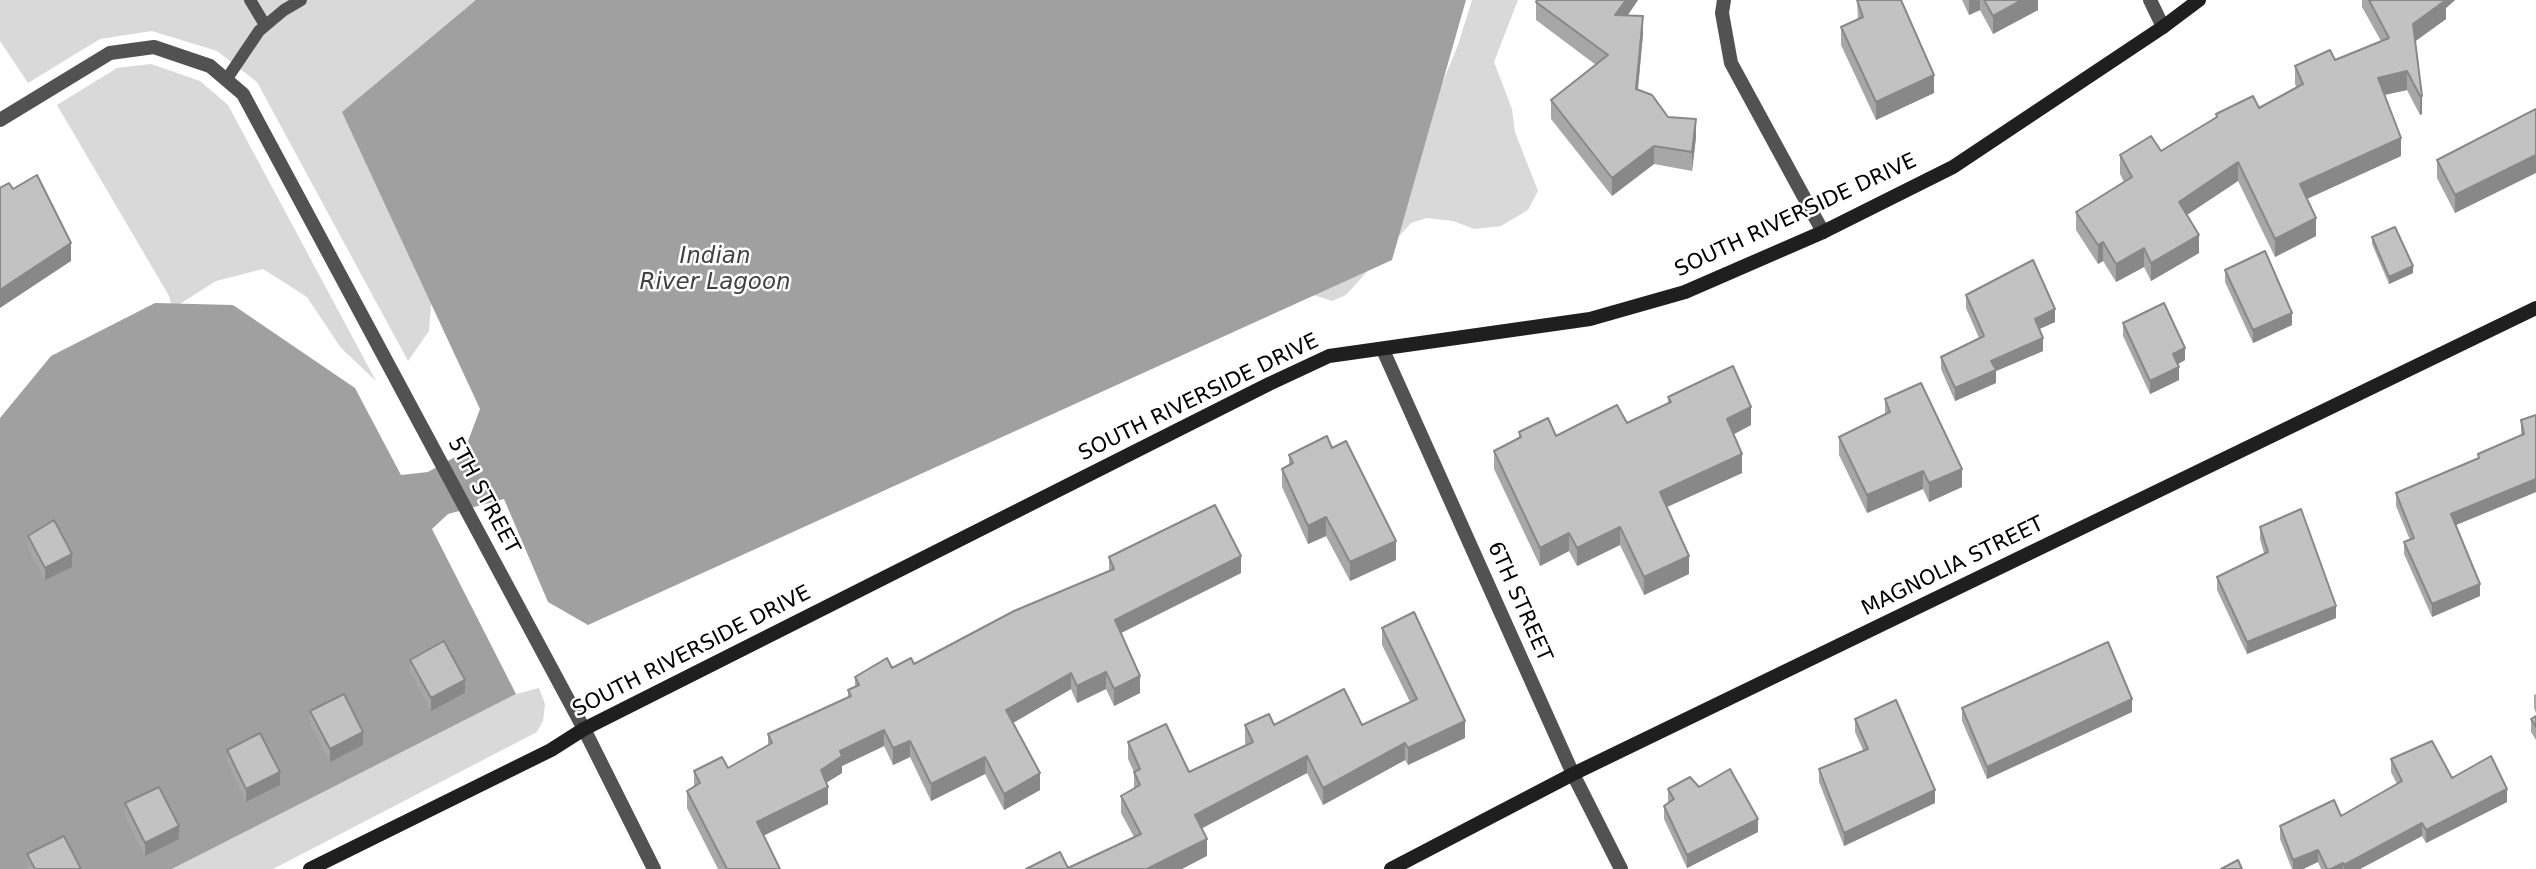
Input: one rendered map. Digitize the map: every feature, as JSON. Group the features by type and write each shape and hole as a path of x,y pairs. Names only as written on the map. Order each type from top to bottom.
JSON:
{"street":[{"path":"1724,0 1722,13 1731,63 1823,232"},
{"path":"2150,0 2163,27"},
{"name":"SOUTH RIVERSIDE DRIVE","path":"310,869 1329,356 1590,318 1685,292 1823,232 1954,167 2199,0"},
{"name":"5TH STREET","path":"0,120 110,53 154,47 210,66 243,94 584,729 654,869"},
{"name":"MAGNOLIA STREET","path":"1391,869 1573,774 2536,308"},
{"name":"6TH STREET","path":"1383,350 1573,774 1621,869"}],"lane":[{"path":"250,0 265,25"},
{"path":"226,80 259,31 301,0"}],"shaded area":[{"path":"0,0 485,0 434,268 429,331 408,361 257,82 217,51 152,31 100,39 28,83 0,41"},
{"path":"1472,0 1518,0 1494,62 1512,109 1515,132 1538,191 1528,210 1501,226 1474,229 1453,221 1427,218 1411,223 1346,295 1332,301 1301,291 1413,154 1458,45"},
{"path":"151,64 200,81 228,105 376,381 341,348 307,297 263,269 216,281 167,312 171,304 169,296 57,105 117,68"},
{"path":"539,688 545,704 543,721 537,732 273,869 172,869 516,694"}],"water":[{"name":"Indian River Lagoon","path":"476,0 1466,0 1392,260 588,625 548,602 504,499 448,514 432,529 516,694 172,869 0,869 0,418 51,356 155,303 233,305 355,388 401,475 428,472 464,452 480,409 342,112"}],"building":[{"path":"1626,0 1615,15 1643,16 1636,89 1652,95 1668,117 1696,119 1692,152 1654,146 1612,178 1551,100 1608,55 1536,2"},
{"path":"1857,0 1901,0 1934,75 1876,102 1841,27 1863,17"},
{"path":"1984,0 2022,0 1993,16"},
{"path":"2369,0 2446,0 2413,24 2422,96 2407,71 2378,78 2401,138 2300,184 2316,218 2275,239 2238,162 2179,202 2199,235 2151,263 2144,248 2116,264 2103,242 2098,245 2076,212 2132,177 2120,155 2151,136 2161,151 2217,117 2216,114 2253,96 2259,108 2303,84 2295,66 2330,50 2335,60 2389,38"},
{"path":"2536,109 2536,155 2455,195 2437,160"},
{"path":"37,175 71,243 0,290 0,188 9,183 13,189"},
{"path":"2395,227 2413,266 2389,277 2372,237"},
{"path":"2265,251 2292,313 2253,330 2225,270"},
{"path":"2033,260 2055,309 2035,319 2043,338 1991,361 1996,370 1955,388 1941,357 1984,336 1966,295"},
{"path":"2164,303 2185,348 2173,354 2179,367 2150,381 2123,323"},
{"path":"1733,366 1751,407 1727,419 1742,454 1660,492 1689,556 1644,577 1620,527 1577,548 1569,533 1540,548 1494,451 1521,437 1519,432 1548,418 1556,436 1617,405 1627,423 1671,402 1668,397"},
{"path":"1921,383 1962,469 1929,483 1923,471 1867,495 1839,437 1890,412 1885,399"},
{"path":"2536,415 2536,479 2451,514 2480,584 2432,604 2404,542 2414,538 2396,493 2479,458 2478,454 2524,434 2521,420"},
{"path":"1327,436 1332,448 1346,441 1396,541 1350,562 1326,517 1308,526 1282,469 1293,463 1289,455"},
{"path":"1215,505 1241,556 1115,620 1140,676 1114,689 1106,672 1077,686 1071,673 1006,710 1040,773 1004,794 985,757 931,784 910,741 893,748 884,730 840,751 842,756 821,770 828,787 757,822 780,869 727,869 687,791 700,783 694,771 722,757 728,768 772,743 768,734 851,696 848,690 859,685 855,677 887,658 892,668 911,658 914,664 1014,611 1114,569 1109,557"},
{"path":"2301,509 2336,606 2247,642 2217,577 2268,552 2260,527"},
{"path":"54,520 72,554 45,568 28,536"},
{"path":"1414,612 1465,721 1408,748 1405,743 1323,788 1307,756 1195,815 1207,839 1147,869 1026,869 1060,852 1068,868 1141,834 1121,796 1140,785 1134,772 1140,769 1128,742 1166,724 1189,772 1253,742 1245,725 1269,714 1274,725 1344,689 1362,725 1417,699 1382,628"},
{"path":"444,641 465,680 431,698 410,660"},
{"path":"2108,642 2132,699 1987,767 1962,708"},
{"path":"344,694 363,732 330,749 310,711"},
{"path":"1896,700 1935,790 1844,833 1819,769 1868,749 1855,719"},
{"path":"260,733 280,772 246,789 227,750"},
{"path":"2432,741 2452,778 2491,756 2507,789 2426,830 2422,823 2344,865 2343,863 2327,869 2318,850 2293,860 2280,826 2334,800 2341,816 2402,781 2391,759"},
{"path":"1730,769 1758,819 1687,855 1664,806 1674,799 1668,789 1690,777 1699,787"},
{"path":"159,787 179,826 145,843 125,803"},
{"path":"64,836 81,869 35,869 27,854"},
{"path":"2238,860 2242,869 2221,869"}]}
